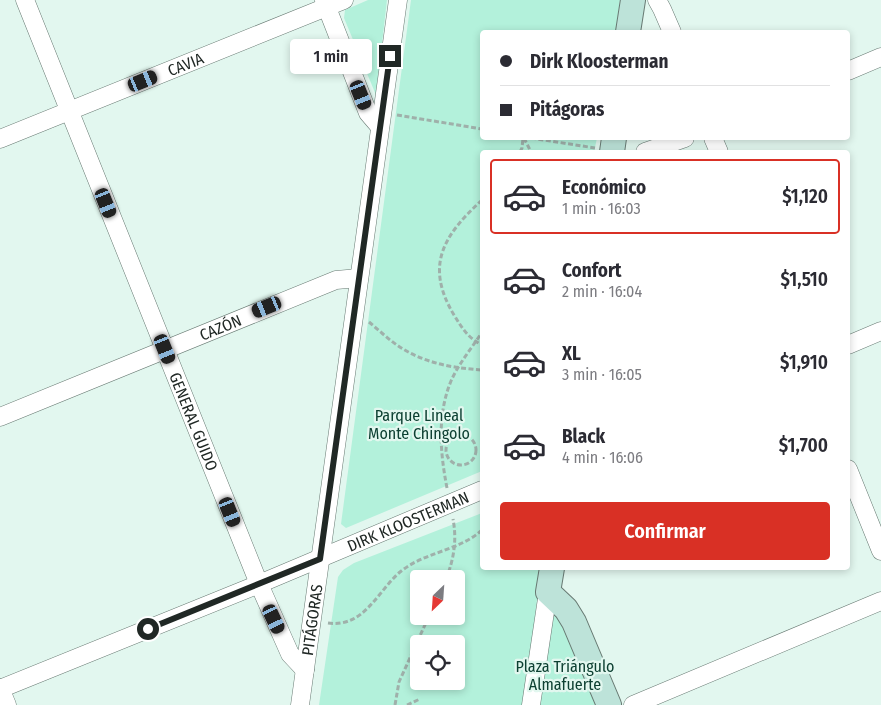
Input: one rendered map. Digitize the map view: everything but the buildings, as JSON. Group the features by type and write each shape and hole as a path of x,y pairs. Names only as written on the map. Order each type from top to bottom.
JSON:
{"main road":[{"path":"628,30 633,0"},
{"path":"552,570 548,592 566,609 574,622 609,705"}],"street":[{"name":"GENERAL GUIDO","path":"25,0 259,584 290,654 305,670"},
{"name":"CAVIA","path":"0,139 325,4 344,0"},
{"name":"PITÁGORAS","path":"300,705 398,0"},
{"path":"657,0 671,30"},
{"path":"325,4 368,113 381,120"},
{"path":"850,69 881,57"},
{"path":"651,150 678,140"},
{"name":"CAZÓN","path":"0,417 336,280 359,278"},
{"path":"850,344 881,331"},
{"path":"850,474 881,551"},
{"name":"DIRK KLOOSTERMAN","path":"0,688 320,559 480,491"},
{"path":"531,705 548,592"},
{"path":"633,705 881,600"},
{"path":"0,688 7,705"}],"path":[{"path":"381,120 480,129"},
{"path":"553,140 613,147"},
{"path":"480,202 468,213 446,241 439,266 440,282 450,310 464,333 480,344"},
{"path":"354,310 401,349 436,364 480,370"},
{"path":"449,570 456,546 456,530 443,469 442,417 452,381 480,335"},
{"path":"458,435 469,437 473,440 476,449 474,459 462,466 452,463 444,451 450,440 458,435"},
{"path":"311,621 342,623 358,617 401,571 421,560 463,543 480,531"},
{"path":"395,705 399,682 425,625"},
{"path":"407,705 420,699"}],"green space":[{"path":"368,0 387,0 376,95 344,18 345,10"},
{"name":"Parque Lineal Monte Chingolo","path":"411,0 620,0 616,30 480,30 480,140 597,140 594,150 480,150 480,472 346,528 341,524"},
{"path":"480,514 480,570 541,570 524,705 319,705 338,577 343,570 354,563"},
{"name":"Plaza Triángulo Almafuerte","path":"548,592 609,705 531,705"}],"route":[{"path":"148,629 320,559 390,56"}]}
